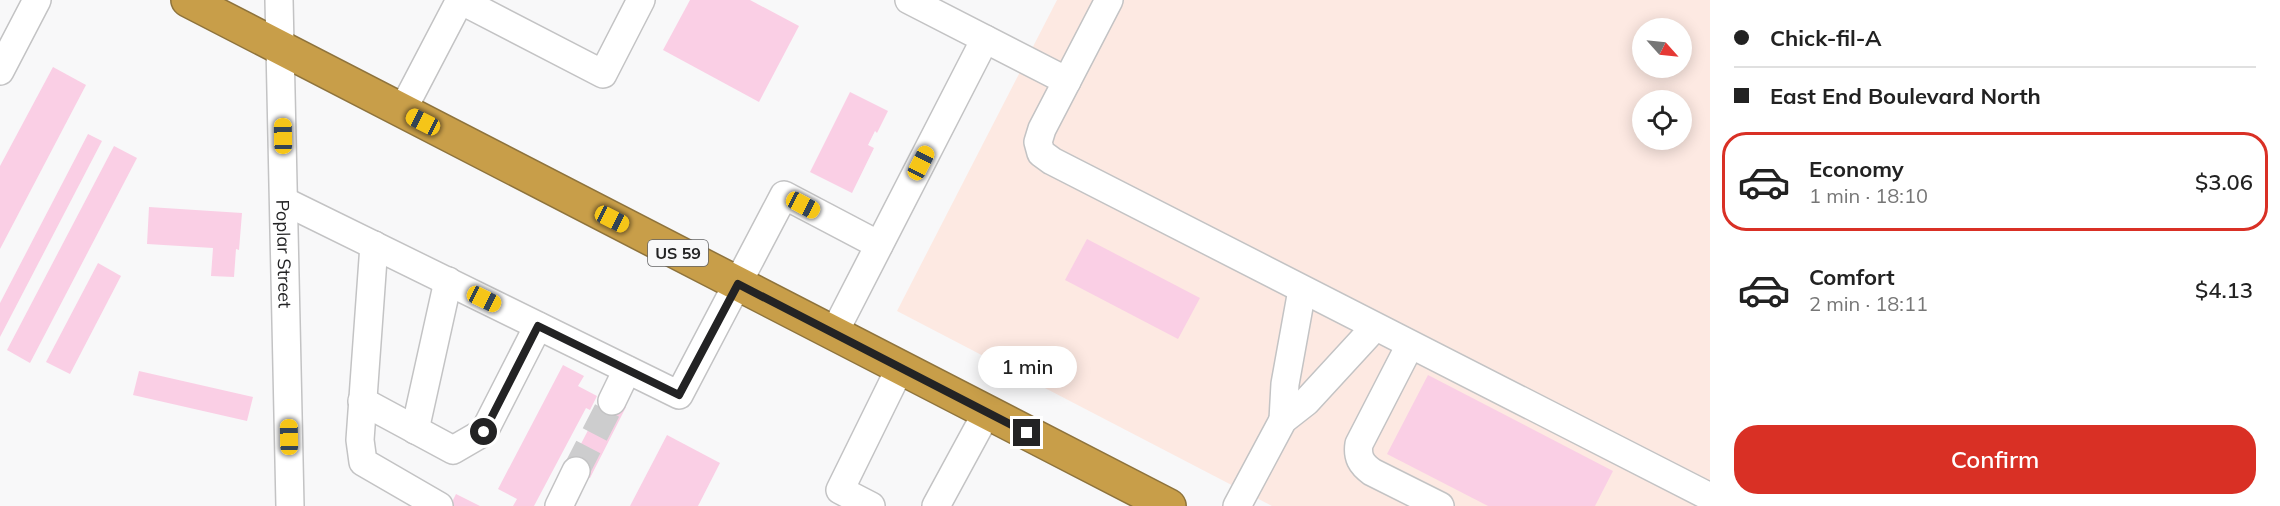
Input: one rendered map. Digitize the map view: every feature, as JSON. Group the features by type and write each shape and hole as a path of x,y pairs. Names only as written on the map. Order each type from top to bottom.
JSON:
{"highway":[{"name":"US 59","path":"188,0 1169,506"}],"street":[{"path":"0,71 37,0"},
{"name":"Poplar Street","path":"279,0 290,506"},
{"path":"402,111 460,0 603,74 641,0"},
{"path":"909,0 1068,81"},
{"path":"1109,0 1042,129 1038,142 1041,153 1052,161 1706,500"},
{"path":"834,333 985,39"},
{"path":"284,201 679,395 783,195 879,245"},
{"path":"375,245 362,401 360,440 363,462 439,506"},
{"path":"415,430 448,281"},
{"path":"1283,420 1285,384 1302,290"},
{"path":"362,401 453,450 484,432 538,326"},
{"path":"1237,506 1283,420 1306,402 1375,327"},
{"path":"1410,345 1359,444 1358,454 1363,466 1372,472 1440,506"},
{"path":"872,506 840,490 900,368"},
{"path":"612,400 627,370"},
{"path":"936,506 987,412"},
{"path":"559,506 576,471"}],"shaded area":[{"path":"1057,0 1710,0 1710,506 1272,506 897,311"}],"building":[{"path":"690,0 750,0 799,26 759,102 663,50"},
{"path":"53,67 86,85 0,249 0,166"},
{"path":"850,92 888,111 868,145 874,148 852,193 810,172"},
{"path":"88,134 102,141 0,337 0,303"},
{"path":"114,146 137,158 30,363 7,350"},
{"path":"149,207 242,213 234,277 211,276 213,248 147,244"},
{"path":"1087,239 1200,298 1178,339 1065,280"},
{"path":"98,263 121,276 70,374 46,362"},
{"path":"563,365 584,376 578,386 597,396 590,410 586,408 534,506 513,506 517,499 498,489"},
{"path":"139,371 253,397 247,421 133,395"},
{"path":"1428,375 1613,471 1595,506 1488,506 1387,454"},
{"path":"609,399 626,407 590,478 569,467 598,411 602,413"},
{"path":"667,435 720,463 698,506 630,506"},
{"path":"456,494 480,506 450,506"}],"tunnel":[{"path":"576,471 612,401"}],"route":[{"path":"484,432 538,326 679,395 738,284 1027,433"}]}
